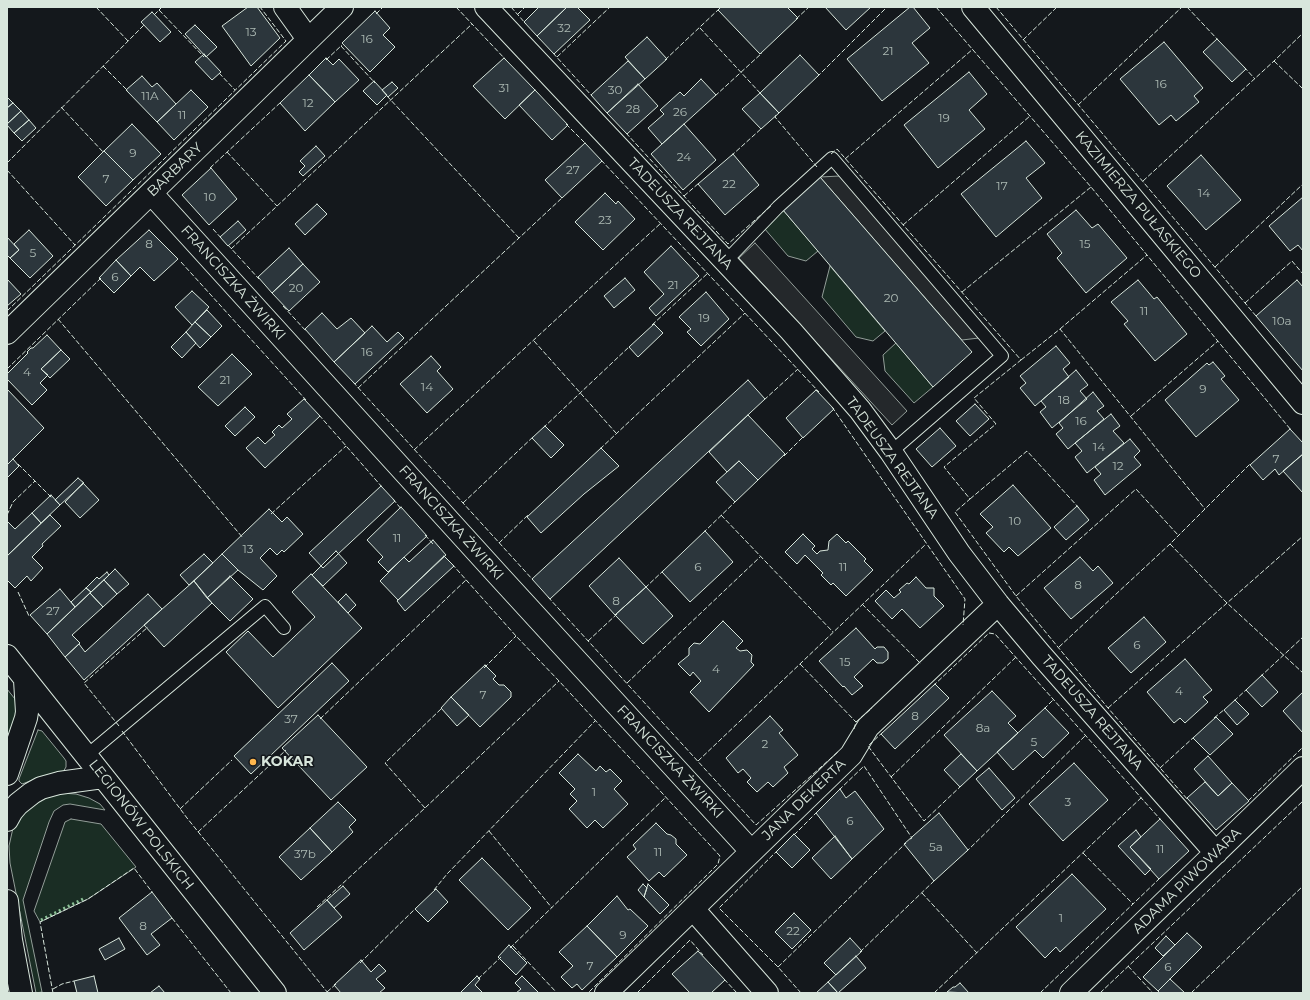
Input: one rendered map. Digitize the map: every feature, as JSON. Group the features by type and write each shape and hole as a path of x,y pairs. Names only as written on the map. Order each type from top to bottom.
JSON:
{"street":[{"path":"285,7 308,39"},
{"name":"BARBARY","path":"7,333 152,194 342,7"},
{"name":"TADEUSZA REJTANA","path":"486,7 791,331 860,410 891,452 958,553 998,604 1046,661 1216,854"},
{"name":"KAZIMIERZA PUŁASKIEGO","path":"973,7 1303,403"},
{"name":"FRANCISZKA ŻWIRKI","path":"152,194 499,576 751,850"},
{"name":"JANA DEKERTA","path":"606,993 693,909 751,850 851,755 868,727 998,604"},
{"name":"LEGIONÓW POLSKICH","path":"7,656 16,677 86,756 274,993"},
{"path":"7,774 27,712 16,677"},
{"name":"ADAMA PIWOWARA","path":"1071,993 1303,768"},
{"path":"7,820 18,804 32,793 42,788 59,783 103,777"},
{"path":"7,901 9,933 21,993"},
{"path":"693,909 767,993"}],"lane":[{"path":"725,262 778,207 832,158 1002,356 891,452"},
{"path":"86,756 265,606 284,628"}],"green space":[{"path":"783,210 818,251 806,261 788,256 764,228"},
{"path":"830,266 885,331 873,341 856,337 822,297"},
{"path":"896,343 933,387 914,403 885,371 883,355"},
{"path":"7,689 15,699 18,711 7,751"},
{"path":"38,730 42,731 64,758 66,761 66,767 63,772 44,776 22,784 19,779"},
{"path":"60,793 76,794 89,798 100,804 105,810 70,804 63,805 54,811 49,822 23,900 42,992 36,993 10,863 9,846 13,828 19,816 44,798"},
{"path":"71,819 101,824 136,867 88,899 40,922 34,911 65,822"}],"shaded area":[{"path":"840,176 979,338 962,340 820,177"},
{"path":"755,243 907,411 892,425 739,258"}],"building":[{"path":"248,7 257,7 280,38 251,66 222,26"},
{"path":"539,7 567,7 537,36 524,22"},
{"path":"567,7 577,7 590,20 554,54 537,36"},
{"path":"721,7 787,7 798,18 760,54 718,10"},
{"path":"825,7 871,7 846,30"},
{"path":"910,7 913,7 930,28 912,43 929,63 882,101 847,59"},
{"path":"375,11 390,28 383,35 395,47 370,72 342,43"},
{"path":"152,12 171,32 160,42 141,22"},
{"path":"195,25 217,47 206,57 185,34"},
{"path":"647,37 667,59 645,79 625,57"},
{"path":"1217,39 1246,69 1232,82 1203,52"},
{"path":"1164,42 1203,88 1194,96 1199,102 1176,121 1171,115 1159,125 1120,79"},
{"path":"204,54 221,72 212,80 195,62"},
{"path":"800,55 819,75 779,113 760,93"},
{"path":"326,58 333,65 339,59 359,80 335,102 309,75"},
{"path":"504,58 535,90 505,119 473,86"},
{"path":"628,61 645,79 607,113 591,95"},
{"path":"969,72 987,94 969,110 985,129 938,168 904,125"},
{"path":"309,75 335,102 305,131 280,103"},
{"path":"142,76 152,87 157,83 176,104 157,122 126,90"},
{"path":"701,79 716,95 662,144 648,128 664,114 660,110 680,92 684,96"},
{"path":"374,81 387,95 377,105 363,91"},
{"path":"392,82 398,88 388,97 382,90"},
{"path":"638,84 658,106 627,134 607,113"},
{"path":"191,90 208,107 174,140 157,122"},
{"path":"535,90 568,125 552,140 519,105"},
{"path":"760,93 779,113 761,129 742,109"},
{"path":"7,97 13,103 7,108"},
{"path":"13,103 21,111 7,124 7,108"},
{"path":"21,111 29,120 14,133 7,124"},
{"path":"29,120 36,128 22,141 14,133"},
{"path":"132,124 161,154 133,180 104,151"},
{"path":"684,124 716,160 683,190 651,154"},
{"path":"1026,141 1045,163 1026,178 1042,198 996,237 961,194"},
{"path":"585,143 602,161 562,198 545,180"},
{"path":"316,146 325,156 303,176 299,172 305,166 300,161"},
{"path":"104,151 133,180 106,206 78,177"},
{"path":"733,154 759,185 725,215 698,184"},
{"path":"1201,155 1241,200 1206,230 1167,186"},
{"path":"211,168 237,199 209,225 182,195"},
{"path":"820,177 972,352 933,387 783,210"},
{"path":"605,193 616,204 618,201 635,219 603,250 575,222"},
{"path":"1303,197 1303,251 1298,245 1290,251 1269,226"},
{"path":"317,204 327,214 305,235 295,224"},
{"path":"1076,210 1092,228 1098,224 1127,258 1086,293 1057,258 1062,253 1047,234"},
{"path":"238,221 246,230 228,246 220,237"},
{"path":"29,230 53,256 30,278 10,258 19,250 14,244"},
{"path":"149,230 178,259 154,281 140,267 131,276 116,260"},
{"path":"7,237 19,250 10,258 7,255"},
{"path":"671,246 699,276 656,316 649,308 664,294 644,272"},
{"path":"289,248 303,264 272,293 258,277"},
{"path":"116,260 131,276 114,293 99,278"},
{"path":"303,264 320,282 289,311 272,293"},
{"path":"625,278 635,290 614,308 604,296"},
{"path":"7,279 21,294 7,306"},
{"path":"1138,280 1154,299 1157,297 1187,334 1155,361 1124,324 1128,321 1111,302"},
{"path":"1297,280 1303,287 1303,371 1256,316"},
{"path":"192,291 209,307 192,325 175,307"},
{"path":"706,292 729,319 701,346 687,332 691,329 679,317"},
{"path":"207,310 222,326 211,337 195,322"},
{"path":"322,313 337,329 351,318 365,333 334,362 305,329"},
{"path":"195,322 211,337 200,348 186,332"},
{"path":"654,324 663,333 638,357 629,347"},
{"path":"372,326 387,342 398,332 404,338 355,384 334,362"},
{"path":"186,332 196,343 182,358 171,347"},
{"path":"47,335 61,350 41,369 48,375 40,383 47,390 32,405 7,379 7,374 31,348 33,348"},
{"path":"1056,346 1070,363 1063,369 1069,377 1035,406 1020,388 1026,383 1020,376"},
{"path":"61,350 70,359 50,378 41,369"},
{"path":"232,354 252,374 218,406 198,387"},
{"path":"431,356 441,367 437,371 453,389 427,413 400,384"},
{"path":"1213,362 1225,376 1221,379 1239,400 1196,437 1165,400 1207,363 1209,365"},
{"path":"1076,370 1088,385 1080,391 1087,399 1052,428 1040,412 1046,407 1041,401"},
{"path":"748,380 765,399 550,599 532,579"},
{"path":"7,389 44,428 7,465"},
{"path":"816,390 834,409 803,438 786,418"},
{"path":"1093,392 1104,406 1097,411 1104,419 1068,449 1056,434 1063,428 1059,423"},
{"path":"304,399 320,416 265,468 246,448 258,437 265,444 275,435 272,432 279,425 282,428 292,419 287,414"},
{"path":"975,404 989,419 970,436 956,421"},
{"path":"245,407 255,417 235,436 225,426"},
{"path":"1111,414 1120,426 1113,431 1124,443 1087,473 1075,457 1082,451 1075,443"},
{"path":"748,415 785,454 758,480 739,461 727,472 709,452"},
{"path":"545,426 564,445 551,458 532,438"},
{"path":"940,428 956,446 932,467 916,449"},
{"path":"1290,429 1303,443 1303,454 1279,475 1275,469 1263,480 1250,465"},
{"path":"1130,439 1140,451 1134,457 1141,465 1105,495 1094,480 1101,474 1095,467"},
{"path":"601,448 619,466 584,494 541,533 527,517"},
{"path":"1303,454 1303,493 1283,471"},
{"path":"13,459 19,466 7,478 7,465"},
{"path":"739,461 758,480 735,502 716,482"},
{"path":"78,478 84,483 60,505 55,500"},
{"path":"83,483 99,500 80,518 65,502"},
{"path":"1013,485 1051,528 1018,556 1009,547 1004,552 986,533 993,527 980,514"},
{"path":"381,486 395,501 323,568 309,553"},
{"path":"51,495 60,505 41,523 32,513"},
{"path":"1077,506 1089,520 1066,540 1054,527"},
{"path":"401,507 427,536 388,572 378,562 383,557 367,540"},
{"path":"269,509 282,522 287,517 303,534 284,552 282,550 277,555 270,548 260,558 277,576 263,590 238,570 222,554"},
{"path":"32,513 41,523 7,556 7,521 15,529"},
{"path":"50,515 61,526 42,544 43,546 32,557 43,568 31,581 27,576 15,588 7,580 7,556"},
{"path":"705,531 733,562 690,602 662,572"},
{"path":"803,534 815,546 812,549 817,554 820,551 828,550 829,541 837,534 846,543 848,541 866,559 864,561 873,570 846,596 833,583 831,585 821,575 823,573 805,555 797,564 785,552"},
{"path":"433,540 446,555 398,600 380,581 404,557 409,562"},
{"path":"336,551 347,563 323,586 312,575"},
{"path":"204,554 213,563 189,585 180,575"},
{"path":"222,554 238,570 207,598 194,581"},
{"path":"444,556 454,566 405,611 397,601"},
{"path":"1080,557 1093,571 1098,566 1113,583 1071,619 1044,588"},
{"path":"619,558 646,587 615,615 589,586"},
{"path":"115,569 129,584 117,594 104,580"},
{"path":"107,572 109,575 91,592 86,588 97,577 99,579"},
{"path":"311,574 362,628 278,708 226,652 248,631 273,657 315,617 292,592"},
{"path":"230,576 253,599 230,621 207,598"},
{"path":"916,577 926,588 934,588 934,596 944,606 920,628 902,609 892,619 875,601 886,590 894,598 901,592 899,590 907,583 909,584"},
{"path":"104,580 117,594 103,607 90,593"},
{"path":"194,581 212,603 164,647 144,625"},
{"path":"646,587 673,616 643,644 615,615"},
{"path":"86,588 91,592 75,607 71,602"},
{"path":"60,589 75,607 47,634 30,615"},
{"path":"90,593 103,607 72,635 80,643 65,657 47,634"},
{"path":"148,594 162,609 84,680 65,657 79,644 85,652"},
{"path":"346,594 356,605 348,613 338,602"},
{"path":"1144,617 1166,642 1131,673 1108,648"},
{"path":"723,621 743,641 736,648 740,651 747,650 752,655 751,662 754,665 709,712 690,692 701,681 693,672 690,676 678,664 689,655 689,648 694,643 700,644"},
{"path":"856,628 875,649 877,647 884,647 888,652 888,659 883,663 877,663 873,659 854,677 863,686 852,695 819,661"},
{"path":"1185,659 1212,690 1203,697 1208,702 1185,723 1180,718 1174,723 1147,692"},
{"path":"332,663 349,681 251,774 234,756"},
{"path":"485,665 496,676 493,679 499,685 504,685 511,692 511,697 480,727 451,697"},
{"path":"1262,675 1278,692 1262,707 1246,690"},
{"path":"935,684 949,698 895,749 881,734"},
{"path":"992,691 1016,716 1008,723 1018,733 977,771 944,735"},
{"path":"1303,692 1303,733 1283,711"},
{"path":"451,697 469,715 457,726 441,708"},
{"path":"1235,700 1249,714 1237,725 1224,710"},
{"path":"1045,708 1069,733 1043,758 1035,750 1013,770 997,752"},
{"path":"318,715 367,767 331,800 282,748"},
{"path":"770,716 783,730 779,733 798,755 784,767 788,773 773,787 768,782 757,792 747,782 751,778 743,769 738,773 726,758"},
{"path":"1216,717 1233,734 1210,755 1193,738"},
{"path":"578,754 596,771 600,766 606,772 610,769 622,781 614,789 628,804 603,828 595,820 587,828 569,809 577,801 570,794 575,789 559,773"},
{"path":"961,754 977,771 960,787 944,770"},
{"path":"1208,756 1232,783 1218,796 1194,769"},
{"path":"1074,763 1108,800 1063,841 1029,804"},
{"path":"989,768 1015,798 1002,810 976,779"},
{"path":"1205,782 1218,796 1232,783 1249,801 1216,830 1187,798"},
{"path":"840,789 846,798 855,791 884,829 852,859 816,813"},
{"path":"338,802 356,820 349,827 353,832 332,852 310,828"},
{"path":"939,813 968,850 934,881 904,844"},
{"path":"1160,819 1189,851 1159,879 1130,847"},
{"path":"656,823 667,834 676,839 676,844 687,855 664,877 659,872 649,881 627,857 636,849 633,845"},
{"path":"310,828 332,852 301,880 279,857"},
{"path":"1136,830 1141,837 1130,847 1151,869 1145,875 1118,846"},
{"path":"794,834 810,850 792,868 776,852"},
{"path":"835,836 852,859 831,879 812,858"},
{"path":"482,858 531,908 508,930 459,880"},
{"path":"1072,874 1106,909 1060,952 1056,947 1045,958 1016,927"},
{"path":"643,884 647,888 644,897 638,890"},
{"path":"648,884 669,905 660,914 644,897"},
{"path":"343,886 350,894 334,908 327,900"},
{"path":"436,889 448,902 428,922 415,909"},
{"path":"152,892 172,918 151,934 160,945 147,955 119,918"},
{"path":"617,896 628,910 630,909 648,926 617,957 587,926"},
{"path":"327,900 342,917 304,950 290,933"},
{"path":"794,913 811,930 792,949 775,932"},
{"path":"587,926 617,957 582,990 577,984 572,988 561,977 573,966 559,952"},
{"path":"1187,933 1202,947 1158,991 1143,977"},
{"path":"1166,936 1175,945 1163,956 1155,948"},
{"path":"119,938 125,949 105,960 99,949"},
{"path":"850,938 862,951 836,975 824,963"},
{"path":"509,945 527,963 516,975 498,957"},
{"path":"698,951 725,980 711,993 690,993 672,974"},
{"path":"856,956 866,968 838,993 828,982"},
{"path":"361,960 371,972 379,964 386,971 376,979 385,988 379,993 341,993 334,985"},
{"path":"94,976 98,993 77,993 74,981"},
{"path":"477,976 480,979 475,985 483,993 460,993"},
{"path":"522,976 539,993 516,993 521,989 515,983"},
{"path":"1170,979 1185,993 1160,993 1158,991"},
{"path":"828,982 838,993 816,993"},
{"path":"960,983 969,993 947,992 953,987"},
{"path":"159,986 165,993 150,993"}],"hedge":[{"path":"41,920 83,899"}],"fence":[{"path":"96,7 128,41"},
{"path":"154,15 162,7"},
{"path":"7,311 286,41 260,7"},
{"path":"376,14 383,7"},
{"path":"456,7 506,60"},
{"path":"511,7 526,24"},
{"path":"518,14 525,7"},
{"path":"557,57 610,7"},
{"path":"796,19 809,7"},
{"path":"817,77 887,7"},
{"path":"936,7 1091,187 1291,430"},
{"path":"996,7 1256,316"},
{"path":"1023,40 1057,7"},
{"path":"1078,105 1182,7"},
{"path":"1187,7 1219,41"},
{"path":"665,60 719,9"},
{"path":"159,10 204,57"},
{"path":"7,163 145,24"},
{"path":"231,249 472,24"},
{"path":"700,28 761,94"},
{"path":"1143,181 1303,33"},
{"path":"326,60 342,45"},
{"path":"341,46 375,83"},
{"path":"845,159 973,49"},
{"path":"553,53 592,96"},
{"path":"715,96 762,53"},
{"path":"1274,61 1303,89"},
{"path":"103,66 128,91"},
{"path":"1244,67 1255,79"},
{"path":"219,73 235,90"},
{"path":"387,96 519,238"},
{"path":"210,168 281,102"},
{"path":"61,107 104,153"},
{"path":"776,115 775,117 817,167"},
{"path":"903,225 1030,116"},
{"path":"566,124 586,144"},
{"path":"731,156 762,128"},
{"path":"626,133 728,244 772,205"},
{"path":"831,154 837,149 1021,360 974,398 996,424 944,467 970,499 955,512 1016,596 1108,708 1188,800"},
{"path":"227,152 277,206"},
{"path":"601,160 819,392"},
{"path":"7,170 75,245"},
{"path":"684,196 699,183"},
{"path":"1215,267 1303,184"},
{"path":"962,292 1091,187"},
{"path":"358,388 563,197"},
{"path":"414,450 661,223"},
{"path":"213,229 222,239"},
{"path":"228,245 259,279"},
{"path":"1060,329 1147,255"},
{"path":"1245,303 1292,261 1303,274"},
{"path":"181,262 306,400"},
{"path":"652,325 708,273"},
{"path":"7,369 101,278"},
{"path":"283,306 306,331"},
{"path":"600,449 745,313"},
{"path":"58,319 243,538"},
{"path":"1021,360 1060,329 1205,509"},
{"path":"534,341 616,433"},
{"path":"1131,416 1218,341"},
{"path":"543,428 630,346"},
{"path":"764,400 798,369"},
{"path":"353,382 533,580"},
{"path":"832,407 965,599 963,625"},
{"path":"319,415 382,487"},
{"path":"463,503 534,436"},
{"path":"784,456 804,436"},
{"path":"271,514 346,446"},
{"path":"970,499 1027,451 1079,508"},
{"path":"1059,647 1170,544 1251,463"},
{"path":"18,464 52,498"},
{"path":"7,515 13,502 35,481"},
{"path":"1016,596 1136,489 1178,535"},
{"path":"393,499 402,510"},
{"path":"703,533 736,501"},
{"path":"499,543 528,515"},
{"path":"721,515 833,632"},
{"path":"425,535 433,544"},
{"path":"1108,708 1303,536"},
{"path":"698,761 926,544"},
{"path":"1170,544 1227,603 1303,673"},
{"path":"627,683 760,557"},
{"path":"452,564 516,636 720,856 718,864 588,993"},
{"path":"645,588 664,570"},
{"path":"320,719 466,580"},
{"path":"18,592 29,616"},
{"path":"548,597 756,825 839,751"},
{"path":"862,604 921,664"},
{"path":"588,641 617,614"},
{"path":"119,726 84,683 148,627"},
{"path":"933,686 989,633 995,634 1160,819"},
{"path":"484,668 516,636"},
{"path":"1260,677 1303,637"},
{"path":"891,777 1016,657"},
{"path":"800,664 856,722"},
{"path":"317,907 425,808 559,681"},
{"path":"1234,701 1247,689"},
{"path":"1044,709 1054,699"},
{"path":"425,808 385,763 442,708"},
{"path":"854,729 856,722 872,708"},
{"path":"1214,718 1225,709"},
{"path":"434,890 447,874 595,721"},
{"path":"122,731 187,818 328,993"},
{"path":"883,732 868,746 924,821 962,785"},
{"path":"966,852 1086,735"},
{"path":"1160,768 1194,737"},
{"path":"1248,801 1303,747"},
{"path":"198,832 286,750"},
{"path":"180,809 232,760"},
{"path":"839,790 864,766 912,838 910,839"},
{"path":"510,948 666,797"},
{"path":"934,993 1142,797"},
{"path":"1100,993 1303,801"},
{"path":"794,835 818,811"},
{"path":"489,831 552,908"},
{"path":"778,967 906,843"},
{"path":"778,850 719,908 778,967 801,993"},
{"path":"1083,853 1133,904"},
{"path":"53,993 40,922 88,899 134,868 152,892"},
{"path":"1040,993 1159,879"},
{"path":"860,952 935,880"},
{"path":"1191,993 1303,886"},
{"path":"922,893 977,953"},
{"path":"360,963 417,907"},
{"path":"172,918 231,993"},
{"path":"637,993 690,940 703,955"},
{"path":"513,946 557,993"},
{"path":"478,979 501,957"},
{"path":"1128,966 1153,993"},
{"path":"724,979 737,993"},
{"path":"53,989 62,984 74,981"},
{"path":"327,992 336,984"}],"place":[{"name":"KOKAR","path":"253,762"}]}
